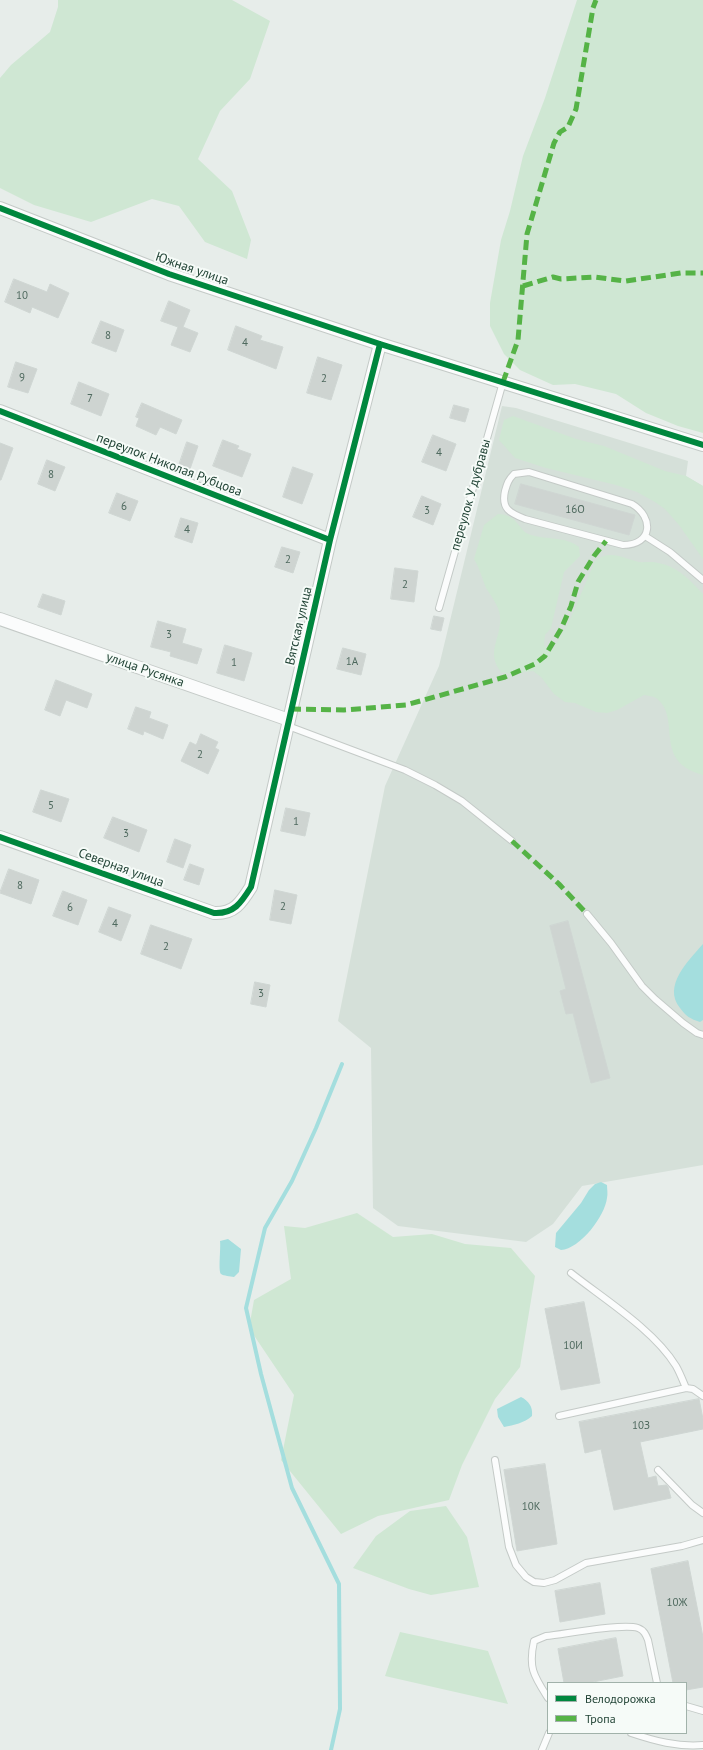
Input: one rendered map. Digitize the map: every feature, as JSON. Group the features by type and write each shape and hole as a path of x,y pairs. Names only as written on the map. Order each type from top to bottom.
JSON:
{"street":[{"name":"Южная улица","path":"0,208 169,274 380,344 703,445"},
{"name":"Вятская улица","path":"234,909 251,887 330,540 380,344"},
{"name":"переулок Николая Рубцова","path":"0,411 330,540"},
{"name":"улица Русянка","path":"0,620 288,723"},
{"name":"Северная улица","path":"0,837 214,913 223,914 234,909"}],"lane":[{"name":"переулок У дубравы","path":"439,608 503,382"},
{"path":"529,472 632,504 644,514 647,523 645,536 640,542 632,545 623,545 525,519 512,514 505,507 503,500 508,480 514,474 529,472"},
{"path":"645,536 670,552 703,580"},
{"path":"288,723 405,770 435,785 462,801 512,842"},
{"path":"587,914 611,943 642,986 655,1000 697,1033 703,1034"},
{"path":"571,1273 643,1329 659,1345 676,1366 686,1388"},
{"path":"559,1416 686,1388 693,1389 703,1396"},
{"path":"495,1460 509,1547 516,1565 526,1577 534,1582 544,1583 556,1580 586,1563 682,1546 703,1540"},
{"path":"658,1470 692,1505 703,1513"},
{"path":"547,1696 535,1678 530,1659 534,1641 546,1636 626,1626 640,1628 648,1640 657,1682"},
{"path":"687,1706 703,1711"},
{"path":"542,1750 549,1734"},
{"path":"634,1734 664,1743 688,1746 703,1745"}],"shaded area":[{"path":"502,406 516,408 688,461 686,476 703,486 703,1165 582,1186 553,1224 526,1242 398,1226 373,1208 371,1048 338,1021 385,786 439,666"}],"green space":[{"path":"58,0 232,0 270,21 250,79 220,111 198,159 232,191 251,240 247,259 205,242 179,206 152,199 91,222 34,205 0,188 0,78 11,65 50,32 58,7"},
{"path":"577,0 703,0 703,433 678,426 646,413 616,394 575,384 553,385 520,370 504,354 490,326 490,303 501,240 510,211 523,156 545,98"},
{"path":"513,416 576,439 604,446 665,471 686,476 703,486 703,559 679,525 665,509 637,492 616,485 546,468 515,458 499,440 504,420"},
{"path":"498,514 510,517 526,533 568,541 579,547 580,556 564,572 551,628 545,635 544,646 553,649 569,622 595,561 600,557 611,555 639,562 653,562 671,567 683,574 703,594 703,775 687,768 678,760 672,750 664,706 655,697 644,695 617,710 607,713 596,712 575,703 565,702 554,694 541,677 533,671 511,674 501,672 496,665 494,658 500,616 474,559 484,525"},
{"path":"357,1213 393,1237 432,1234 465,1244 511,1248 535,1276 520,1367 495,1399 462,1465 449,1500 378,1516 341,1534 281,1460 294,1395 249,1328 254,1300 291,1279 284,1226 305,1228"},
{"path":"446,1506 467,1537 479,1587 431,1595 409,1589 353,1568 376,1536 410,1511"},
{"path":"400,1632 488,1651 508,1704 385,1676"}],"water":[{"path":"703,944 703,1020 700,1022 686,1015 682,1011 675,1000 674,991 676,982 685,965"},
{"path":"601,1182 607,1185 607,1196 602,1214 597,1222 576,1244 561,1250 555,1247 556,1233 581,1203 589,1190 595,1184"},
{"path":"228,1239 241,1249 239,1272 234,1277 222,1275 220,1272 220,1241"},
{"path":"521,1397 530,1405 532,1416 522,1422 504,1427 498,1417 497,1409"}],"building":[{"path":"14,279 47,292 50,284 69,293 58,318 32,307 30,313 5,302"},
{"path":"169,301 190,310 183,327 198,333 190,352 171,345 178,327 161,321"},
{"path":"101,321 124,330 116,352 92,343"},
{"path":"236,326 262,336 260,340 283,347 276,369 228,350"},
{"path":"318,357 342,365 331,400 307,393"},
{"path":"16,362 37,369 28,393 8,387"},
{"path":"79,382 109,394 101,416 71,404"},
{"path":"142,403 182,420 176,434 160,427 156,435 136,426 139,418 136,417"},
{"path":"454,405 469,409 465,422 450,418"},
{"path":"433,435 456,444 446,471 422,462"},
{"path":"223,440 239,446 237,449 251,454 242,477 213,466"},
{"path":"187,442 198,446 190,469 179,465"},
{"path":"0,443 13,448 1,480 0,480"},
{"path":"47,460 65,467 55,491 38,484"},
{"path":"293,467 313,474 302,504 283,497"},
{"path":"521,484 635,515 629,535 515,504"},
{"path":"117,493 138,501 130,521 109,513"},
{"path":"422,496 441,504 433,525 413,517"},
{"path":"181,518 198,523 192,543 175,537"},
{"path":"282,547 300,552 293,573 275,567"},
{"path":"395,568 418,571 414,602 391,599"},
{"path":"43,594 65,601 61,615 38,607"},
{"path":"434,616 444,618 441,631 431,629"},
{"path":"158,621 186,629 182,643 202,649 197,664 170,656 171,652 151,647"},
{"path":"225,645 252,653 244,681 217,673"},
{"path":"343,648 366,654 361,675 337,669"},
{"path":"56,680 92,694 87,708 66,700 60,716 45,710"},
{"path":"136,707 151,712 149,718 168,725 163,739 144,731 143,735 128,729"},
{"path":"201,734 218,742 215,748 219,750 208,774 181,761 190,742 196,745"},
{"path":"41,790 69,799 61,822 33,812"},
{"path":"286,808 310,813 305,836 281,831"},
{"path":"113,817 147,830 139,852 104,838"},
{"path":"175,839 191,845 183,868 167,862"},
{"path":"190,864 204,869 199,885 184,880"},
{"path":"9,869 39,880 31,904 0,893"},
{"path":"275,890 297,895 291,924 270,920"},
{"path":"63,891 87,900 78,925 53,916"},
{"path":"109,907 131,915 121,941 99,932"},
{"path":"568,921 610,1078 591,1083 573,1013 566,1014 560,991 566,989 550,926"},
{"path":"151,925 192,939 181,969 141,954"},
{"path":"255,982 270,985 266,1007 251,1004"},
{"path":"584,1302 600,1383 561,1390 545,1309"},
{"path":"699,1399 703,1419 703,1429 640,1442 648,1478 656,1476 658,1486 666,1485 671,1498 614,1510 601,1449 585,1453 579,1422"},
{"path":"545,1464 557,1544 517,1551 504,1470"},
{"path":"688,1561 703,1637 703,1687 687,1690 687,1682 673,1682 651,1569"},
{"path":"600,1583 605,1614 560,1622 555,1591"},
{"path":"616,1638 623,1676 593,1682 564,1682 558,1649"}],"waterway":[{"path":"331,1750 340,1709 339,1584 292,1488 261,1374 246,1308 265,1228 292,1181 316,1128 342,1064"}],"marked path":[{"path":"503,382 518,340 527,234 554,143 560,132 568,127 576,109 593,8 596,0"},
{"path":"523,286 553,277 561,279 594,277 626,281 681,273 703,273"},
{"path":"291,709 344,710 406,705 505,677 535,664 545,656 561,629 571,606 578,582 594,556 606,541"},
{"path":"512,841 559,884 587,914"}],"cycle path":[{"path":"0,208 169,274 380,344 703,445"},
{"path":"0,837 214,913 227,912 240,903 244,898 251,887 330,540 380,344"},
{"path":"0,411 330,540"}]}
